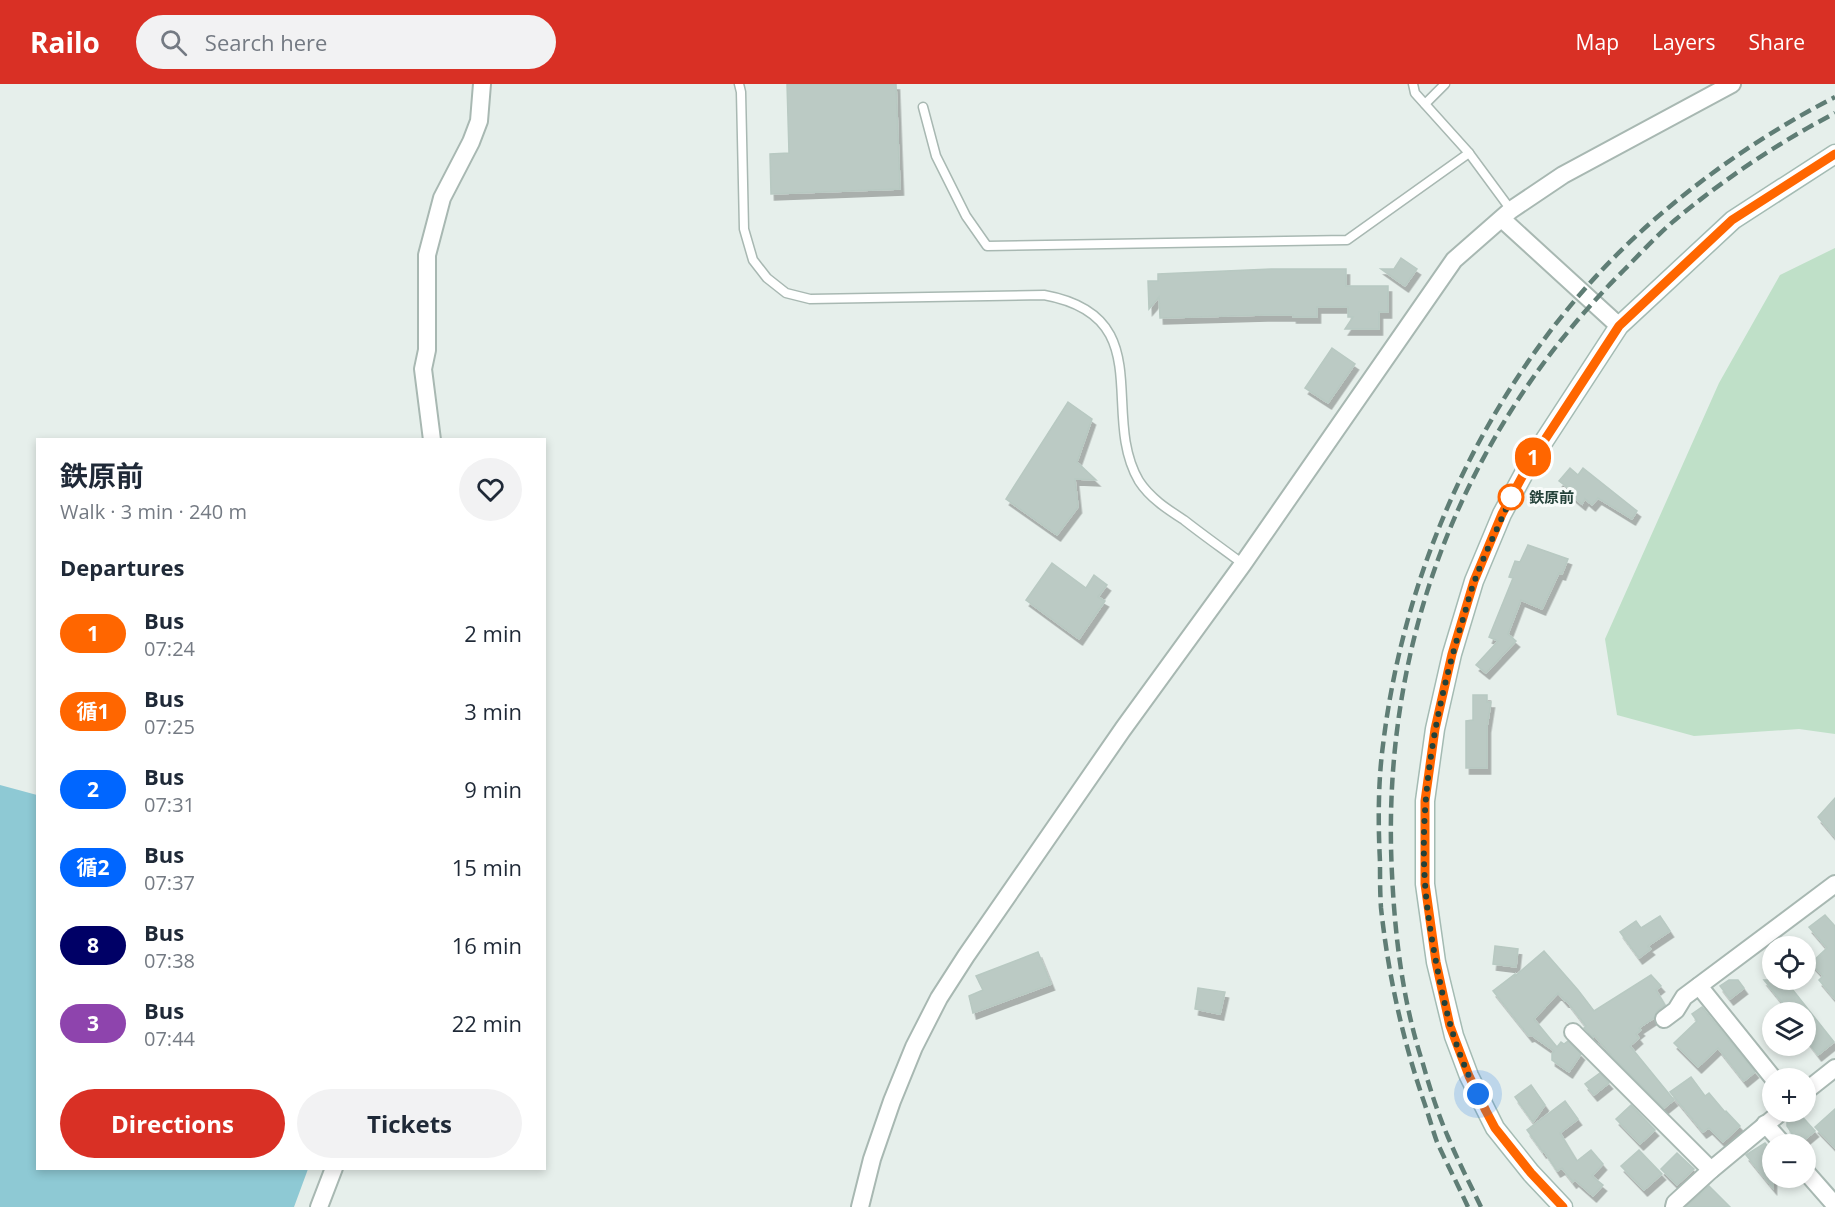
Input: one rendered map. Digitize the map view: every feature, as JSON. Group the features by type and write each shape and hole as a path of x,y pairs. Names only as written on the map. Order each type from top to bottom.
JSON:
{"street":[{"path":"432,438 423,369 427,350 427,255 442,198 471,142 479,120 482,84"},
{"path":"860,1207 872,1160 892,1101 914,1047 939,998 1123,729 1243,564 1454,260 1506,214 1563,176 1723,86"},
{"path":"1563,1207 1531,1173 1495,1128 1469,1076 1450,1026 1436,962 1425,884 1425,801 1435,729 1452,654 1474,581 1502,514 1529,464 1619,326 1732,220 1835,154"},
{"path":"1506,214 1619,326"},
{"path":"1664,1019 1676,1010 1684,997 1835,884"},
{"path":"1699,987 1765,1068"},
{"path":"1573,1032 1711,1170"},
{"path":"1816,1083 1835,1068"},
{"path":"1674,1207 1675,1203 1711,1170 1768,1122"},
{"path":"1766,1124 1774,1134"},
{"path":"320,1207 333,1170"},
{"path":"1816,1183 1835,1205"}],"lane":[{"path":"739,84 744,230 753,260 767,278 786,293 810,299 1044,295 1065,299 1088,311 1105,327 1116,347 1122,380 1124,427 1130,459 1139,480 1150,496 1243,564"},
{"path":"1413,84 1415,93 1469,153 1506,214"},
{"path":"1425,104 1445,84"},
{"path":"923,107 936,156 966,216 987,246 1347,240 1469,153"}],"green space":[{"path":"1835,248 1835,734 1799,729 1694,736 1617,715 1605,639 1719,383 1780,275"}],"water":[{"path":"0,785 36,795 36,1170 308,1170 294,1207 0,1207"}],"building":[{"path":"787,84 896,84 900,189 771,194 770,154 789,153"},
{"path":"1401,258 1417,269 1405,286 1381,269 1394,269"},
{"path":"1271,269 1346,269 1346,286 1388,286 1388,312 1379,312 1379,329 1345,329 1353,317 1348,317 1348,307 1317,307 1317,317 1264,315 1160,318 1159,297 1149,309 1148,281 1158,281 1158,274"},
{"path":"1332,348 1355,364 1328,403 1305,388"},
{"path":"1068,402 1092,419 1077,462 1096,480 1075,479 1078,507 1057,535 1006,499"},
{"path":"1570,468 1578,475 1583,468 1637,511 1632,519 1598,498 1592,505 1585,499 1582,504 1570,494 1572,491 1559,481"},
{"path":"1528,545 1568,559 1542,609 1521,600 1508,634 1516,641 1486,673 1476,665 1498,641 1489,637 1513,578 1509,577 1515,561 1520,562"},
{"path":"1052,563 1086,588 1094,575 1107,585 1098,597 1105,601 1079,639 1026,600"},
{"path":"1473,695 1487,695 1487,702 1491,702 1487,727 1487,768 1466,768 1466,721 1473,720"},
{"path":"1835,798 1835,837 1818,817"},
{"path":"1825,915 1835,926 1835,999 1819,980 1823,976 1816,968 1816,958 1827,948 1809,927"},
{"path":"1660,916 1670,931 1648,946 1651,949 1639,958 1620,932 1636,921 1641,928"},
{"path":"1495,946 1518,949 1516,967 1493,964"},
{"path":"1544,951 1594,1011 1651,975 1661,986 1656,990 1665,1005 1657,1011 1654,1018 1639,1028 1641,1030 1636,1034 1639,1038 1630,1046 1674,1100 1664,1108 1594,1035 1593,1037 1584,1028 1586,1026 1558,993 1534,1019 1557,1047 1561,1042 1564,1044 1568,1041 1581,1054 1569,1072 1552,1060 1554,1051 1531,1035 1529,1036 1493,991"},
{"path":"1038,952 1051,984 973,1013 969,996 983,990 976,976"},
{"path":"1729,980 1738,980 1744,988 1730,999 1720,986"},
{"path":"1198,988 1225,992 1220,1014 1195,1009"},
{"path":"1772,990 1793,990 1802,1002 1782,1002"},
{"path":"1702,1007 1755,1072 1744,1081 1718,1048 1698,1067 1674,1043 1697,1021 1692,1014"},
{"path":"1816,1019 1834,1042 1818,1055 1816,1052"},
{"path":"1600,1073 1609,1083 1594,1095 1585,1084"},
{"path":"1691,1077 1705,1096 1709,1093 1740,1126 1723,1142 1709,1128 1703,1132 1670,1092"},
{"path":"1531,1085 1545,1105 1533,1122 1515,1097"},
{"path":"1565,1101 1578,1119 1560,1133 1577,1161 1591,1150 1603,1164 1592,1176 1603,1185 1593,1196 1575,1180 1573,1182 1562,1168 1557,1171 1527,1130"},
{"path":"1631,1105 1655,1130 1640,1144 1616,1119"},
{"path":"1835,1109 1835,1148 1815,1127"},
{"path":"1787,1122 1807,1122 1815,1131 1811,1134 1792,1134"},
{"path":"1762,1145 1762,1175 1746,1155"},
{"path":"1639,1150 1662,1174 1644,1190 1621,1166"},
{"path":"1677,1153 1694,1169 1677,1185 1661,1169"},
{"path":"1709,1186 1730,1207 1686,1207"}],"railway":[{"path":"1468,1207 1437,1142 1415,1076 1392,981 1381,908 1379,818 1381,759 1396,670 1415,596 1441,523 1473,453 1512,386 1556,323 1606,265 1682,196 1767,136 1835,97"},
{"path":"1481,1207 1452,1146 1431,1092 1410,1018 1395,922 1392,874 1392,789 1400,706 1417,625 1443,547 1476,472 1518,400 1567,333 1624,270 1675,220 1752,162 1835,113"}],"bus line":[{"name":"1","path":"1563,1207 1531,1173 1495,1128 1486,1111 1469,1076 1450,1026 1436,962 1425,884 1425,801 1435,729 1452,654 1474,581 1502,514 1529,464 1619,326 1732,220 1835,154"}],"place":[{"name":"鉄原前","path":"1511,497"}],"route":[{"path":"1478,1094 1450,1026 1436,962 1425,884 1425,801 1435,729 1452,654 1474,581 1511,497"}]}
